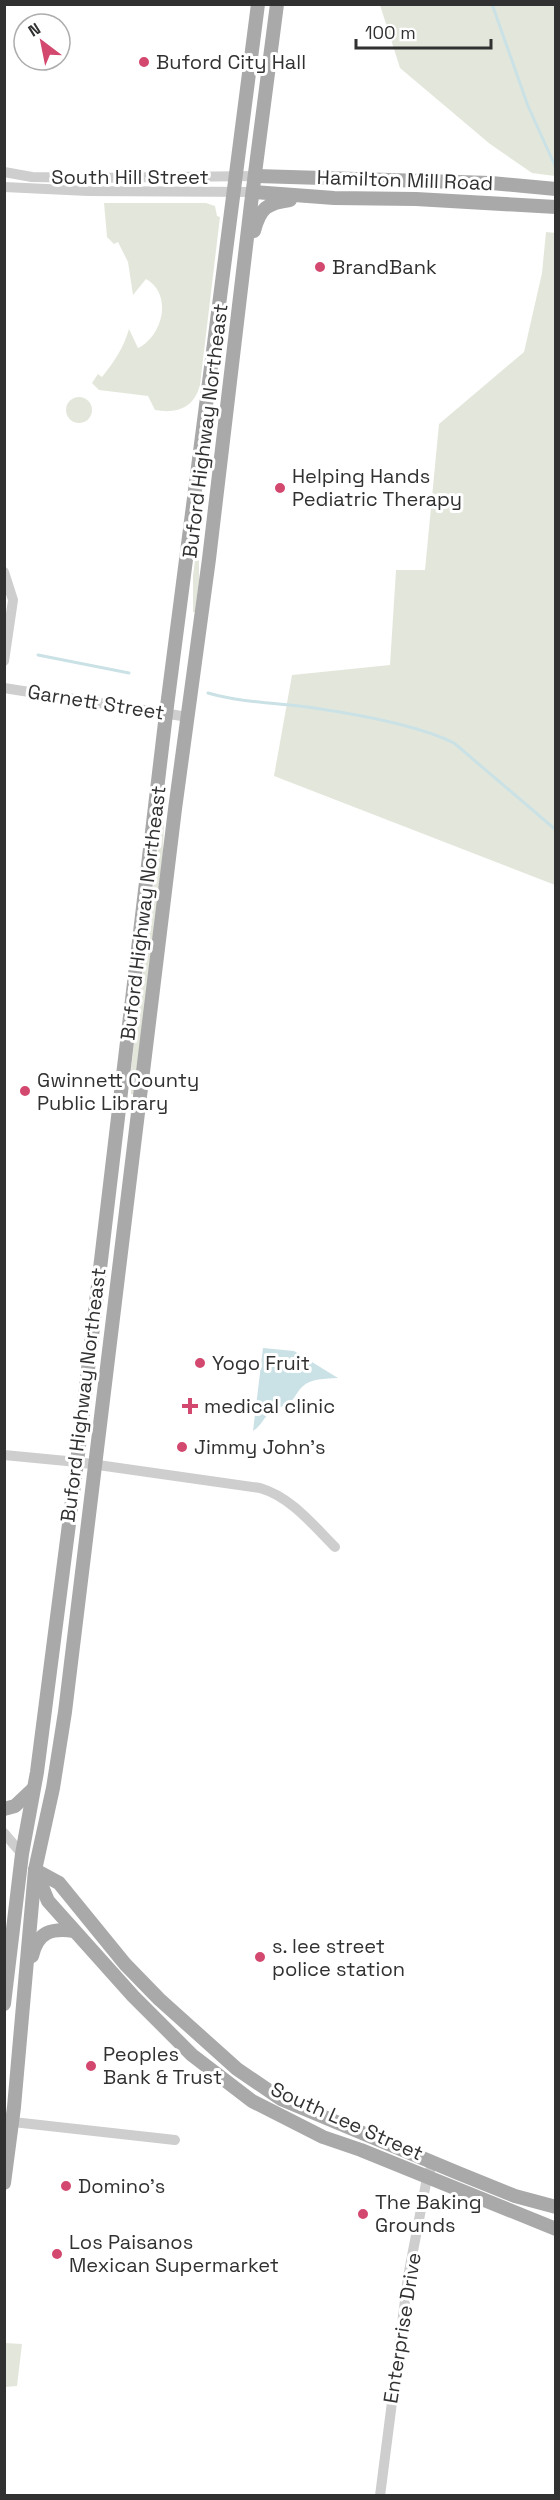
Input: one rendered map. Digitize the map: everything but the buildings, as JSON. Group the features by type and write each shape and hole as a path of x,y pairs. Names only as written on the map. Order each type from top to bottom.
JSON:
{"main road":[{"name":"Buford Highway Northeast","path":"4,2004 22,1854 37,1772 77,1462 166,714 258,4"},
{"name":"Buford Highway Northeast","path":"4,2183 8,2121 36,1870 53,1788 65,1712 277,4"},
{"name":"Hamilton Mill Road","path":"256,176 491,183 555,189"},
{"name":"Hamilton Mill Road","path":"253,192 555,207"},
{"path":"244,266 258,214 280,201 310,196"},
{"path":"4,1809 15,1806 34,1787"},
{"name":"South Lee Street","path":"22,1854 36,1870 59,1883 125,1964 159,1999 237,2068 281,2099 515,2196 555,2207"},
{"name":"South Lee Street","path":"36,1870 48,1900 133,1996 192,2055 252,2101 323,2137 361,2150 555,2229"},
{"path":"26,1975 34,1948 45,1934 56,1928 74,1931"}],"street":[{"name":"South Hill Street","path":"4,172 32,177 88,178 256,176"},
{"name":"South Hill Street","path":"4,187 88,191 253,192"},
{"path":"4,572 13,600 4,661"},
{"name":"Garnett Street","path":"4,688 188,717"},
{"path":"4,1455 77,1462 260,1488 274,1492 290,1503 336,1547"},
{"name":"South Lee Street","path":"4,1833 22,1854"},
{"path":"8,2121 176,2140"},
{"name":"Enterprise Drive","path":"380,2496 408,2277 427,2178 434,2163"}],"shaded area":[{"path":"380,5 555,5 555,176 532,173 490,144 400,68"},
{"path":"104,203 206,203 215,206 217,216 220,217 200,385 194,399 184,408 170,411 155,410 148,396 99,390 92,383 98,374 102,377 111,366 129,329 138,348 154,334 162,315 160,294 146,279 133,295 128,262 118,242 114,244 107,237"},
{"path":"546,232 556,233 555,885 274,776 292,675 390,665 396,570 425,570 439,424 524,352 542,273"},
{"path":"79,397 88,401 92,410 88,419 79,423 70,419 66,410 70,401"},
{"path":"197,544 199,544 199,581 195,612 193,612 193,576"},
{"path":"161,824 164,824 163,853 134,1095 131,1094 131,1069"},
{"path":"5,2343 22,2344 17,2386 5,2387"}],"water":[{"path":"263,1348 294,1351 338,1378 306,1384 286,1405 269,1413 253,1431"}],"waterway":[{"path":"492,4 528,106 556,168"},
{"path":"38,655 129,673"},
{"path":"208,693 234,699 314,708 367,717 439,737 454,743 556,830"}],"place":[{"name":"Buford City Hall","path":"144,62"},
{"name":"BrandBank","path":"320,267"},
{"name":"Helping Hands Pediatric Therapy","path":"280,488"},
{"name":"Gwinnett County Public Library","path":"25,1091"},
{"name":"Yogo Fruit","path":"200,1363"},
{"name":"medical clinic","path":"190,1406"},
{"name":"Jimmy John's","path":"182,1447"},
{"name":"s. lee street police station","path":"260,1957"},
{"name":"Peoples Bank & Trust","path":"91,2066"},
{"name":"Domino's","path":"66,2186"},
{"name":"The Baking Grounds","path":"363,2214"},
{"name":"Los Paisanos Mexican Supermarket","path":"57,2254"}]}
